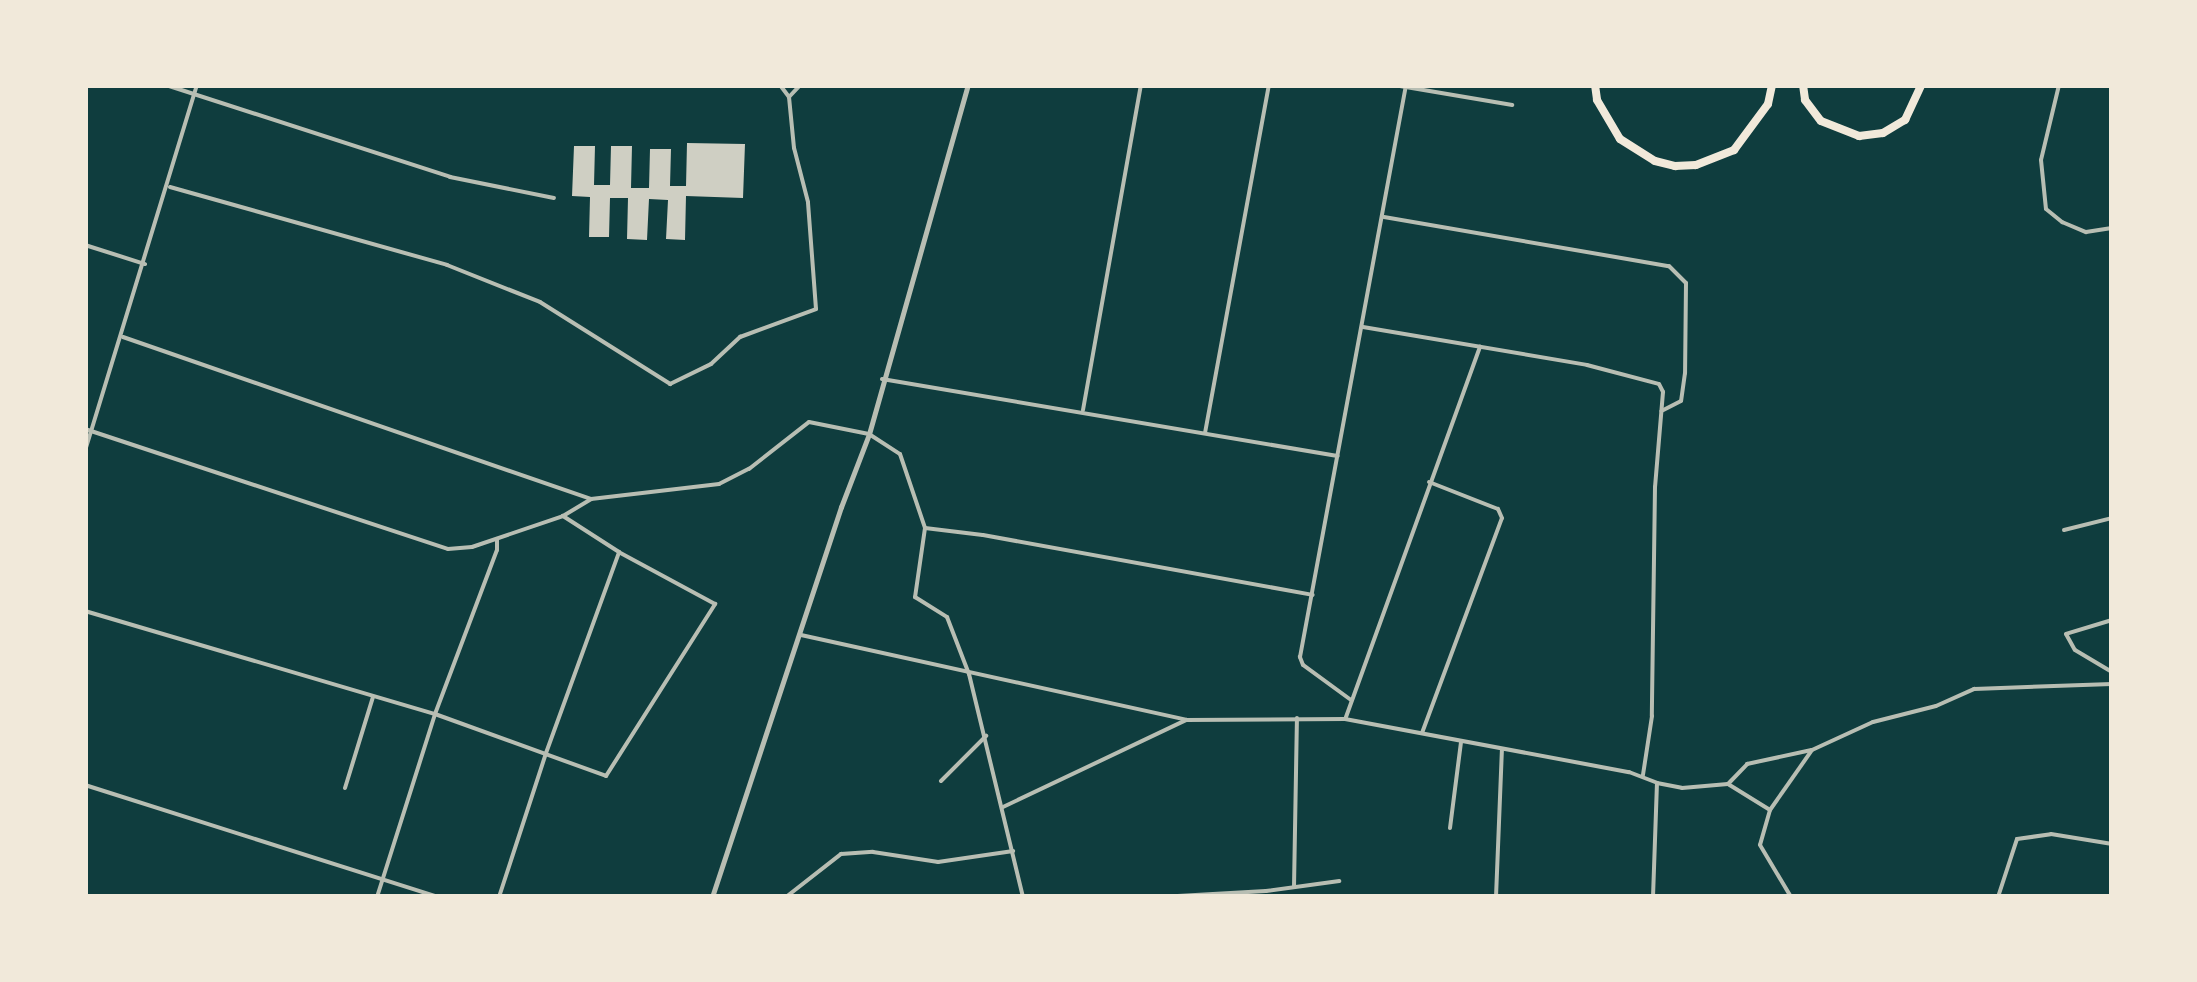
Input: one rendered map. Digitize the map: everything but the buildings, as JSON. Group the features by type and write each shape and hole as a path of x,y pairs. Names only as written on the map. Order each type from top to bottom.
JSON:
{"highway":[{"path":"1595,85 1598,100 1620,139 1654,162 1675,166 1696,164 1734,150 1768,104 1772,85"},
{"path":"1802,85 1805,100 1821,121 1859,136 1884,133 1905,120 1921,85"}],"street":[{"path":"166,85 450,177 554,198"},
{"path":"85,451 88,430 123,337 170,187 197,85"},
{"path":"170,187 447,265 540,302 670,384 711,364 740,336 816,310 808,202 794,148 789,98 780,85"},
{"path":"789,98 800,85"},
{"path":"712,897 840,506 869,434 968,85"},
{"path":"1083,410 1141,85"},
{"path":"1205,434 1268,85"},
{"path":"1394,85 1512,105"},
{"path":"2059,85 2041,160 2046,209 2062,222 2086,232 2112,228"},
{"path":"1351,700 1304,665 1300,657 1406,86"},
{"path":"1384,217 1669,266 1686,283 1685,373 1681,401 1661,411"},
{"path":"85,246 145,264"},
{"path":"1362,327 1647,378 1662,392 1655,488 1652,716 1643,778"},
{"path":"123,337 590,499"},
{"path":"1345,719 1480,346"},
{"path":"882,379 1338,456"},
{"path":"88,430 448,549 497,539 562,516 590,499 718,484 749,469 810,422 869,434 900,454 925,528 915,597 948,616 970,674 1023,897"},
{"path":"1422,733 1502,518 1498,509 1429,482"},
{"path":"85,610 434,714 606,776 714,604 562,516"},
{"path":"2064,530 2112,518"},
{"path":"925,528 983,534 1313,595"},
{"path":"376,897 434,714 497,550 497,539"},
{"path":"499,897 546,752 619,552"},
{"path":"2112,620 2066,634 2075,650 2112,672"},
{"path":"801,634 1186,720 1345,719 1658,784 1682,788 1728,784 1770,810"},
{"path":"1728,784 1747,764 1812,750 1873,722 1936,706 1974,689 2112,684"},
{"path":"345,788 373,696"},
{"path":"1294,887 1297,718"},
{"path":"1003,806 1186,720"},
{"path":"941,781 986,736"},
{"path":"1450,828 1461,742"},
{"path":"1496,897 1502,750"},
{"path":"1791,897 1760,845 1770,810 1812,750"},
{"path":"1653,897 1658,784"},
{"path":"85,785 317,862 439,897"},
{"path":"1998,897 2017,840 2051,834 2112,844"},
{"path":"786,897 841,854 873,852 938,862 1013,850"},
{"path":"1160,897 1339,881"}]}
